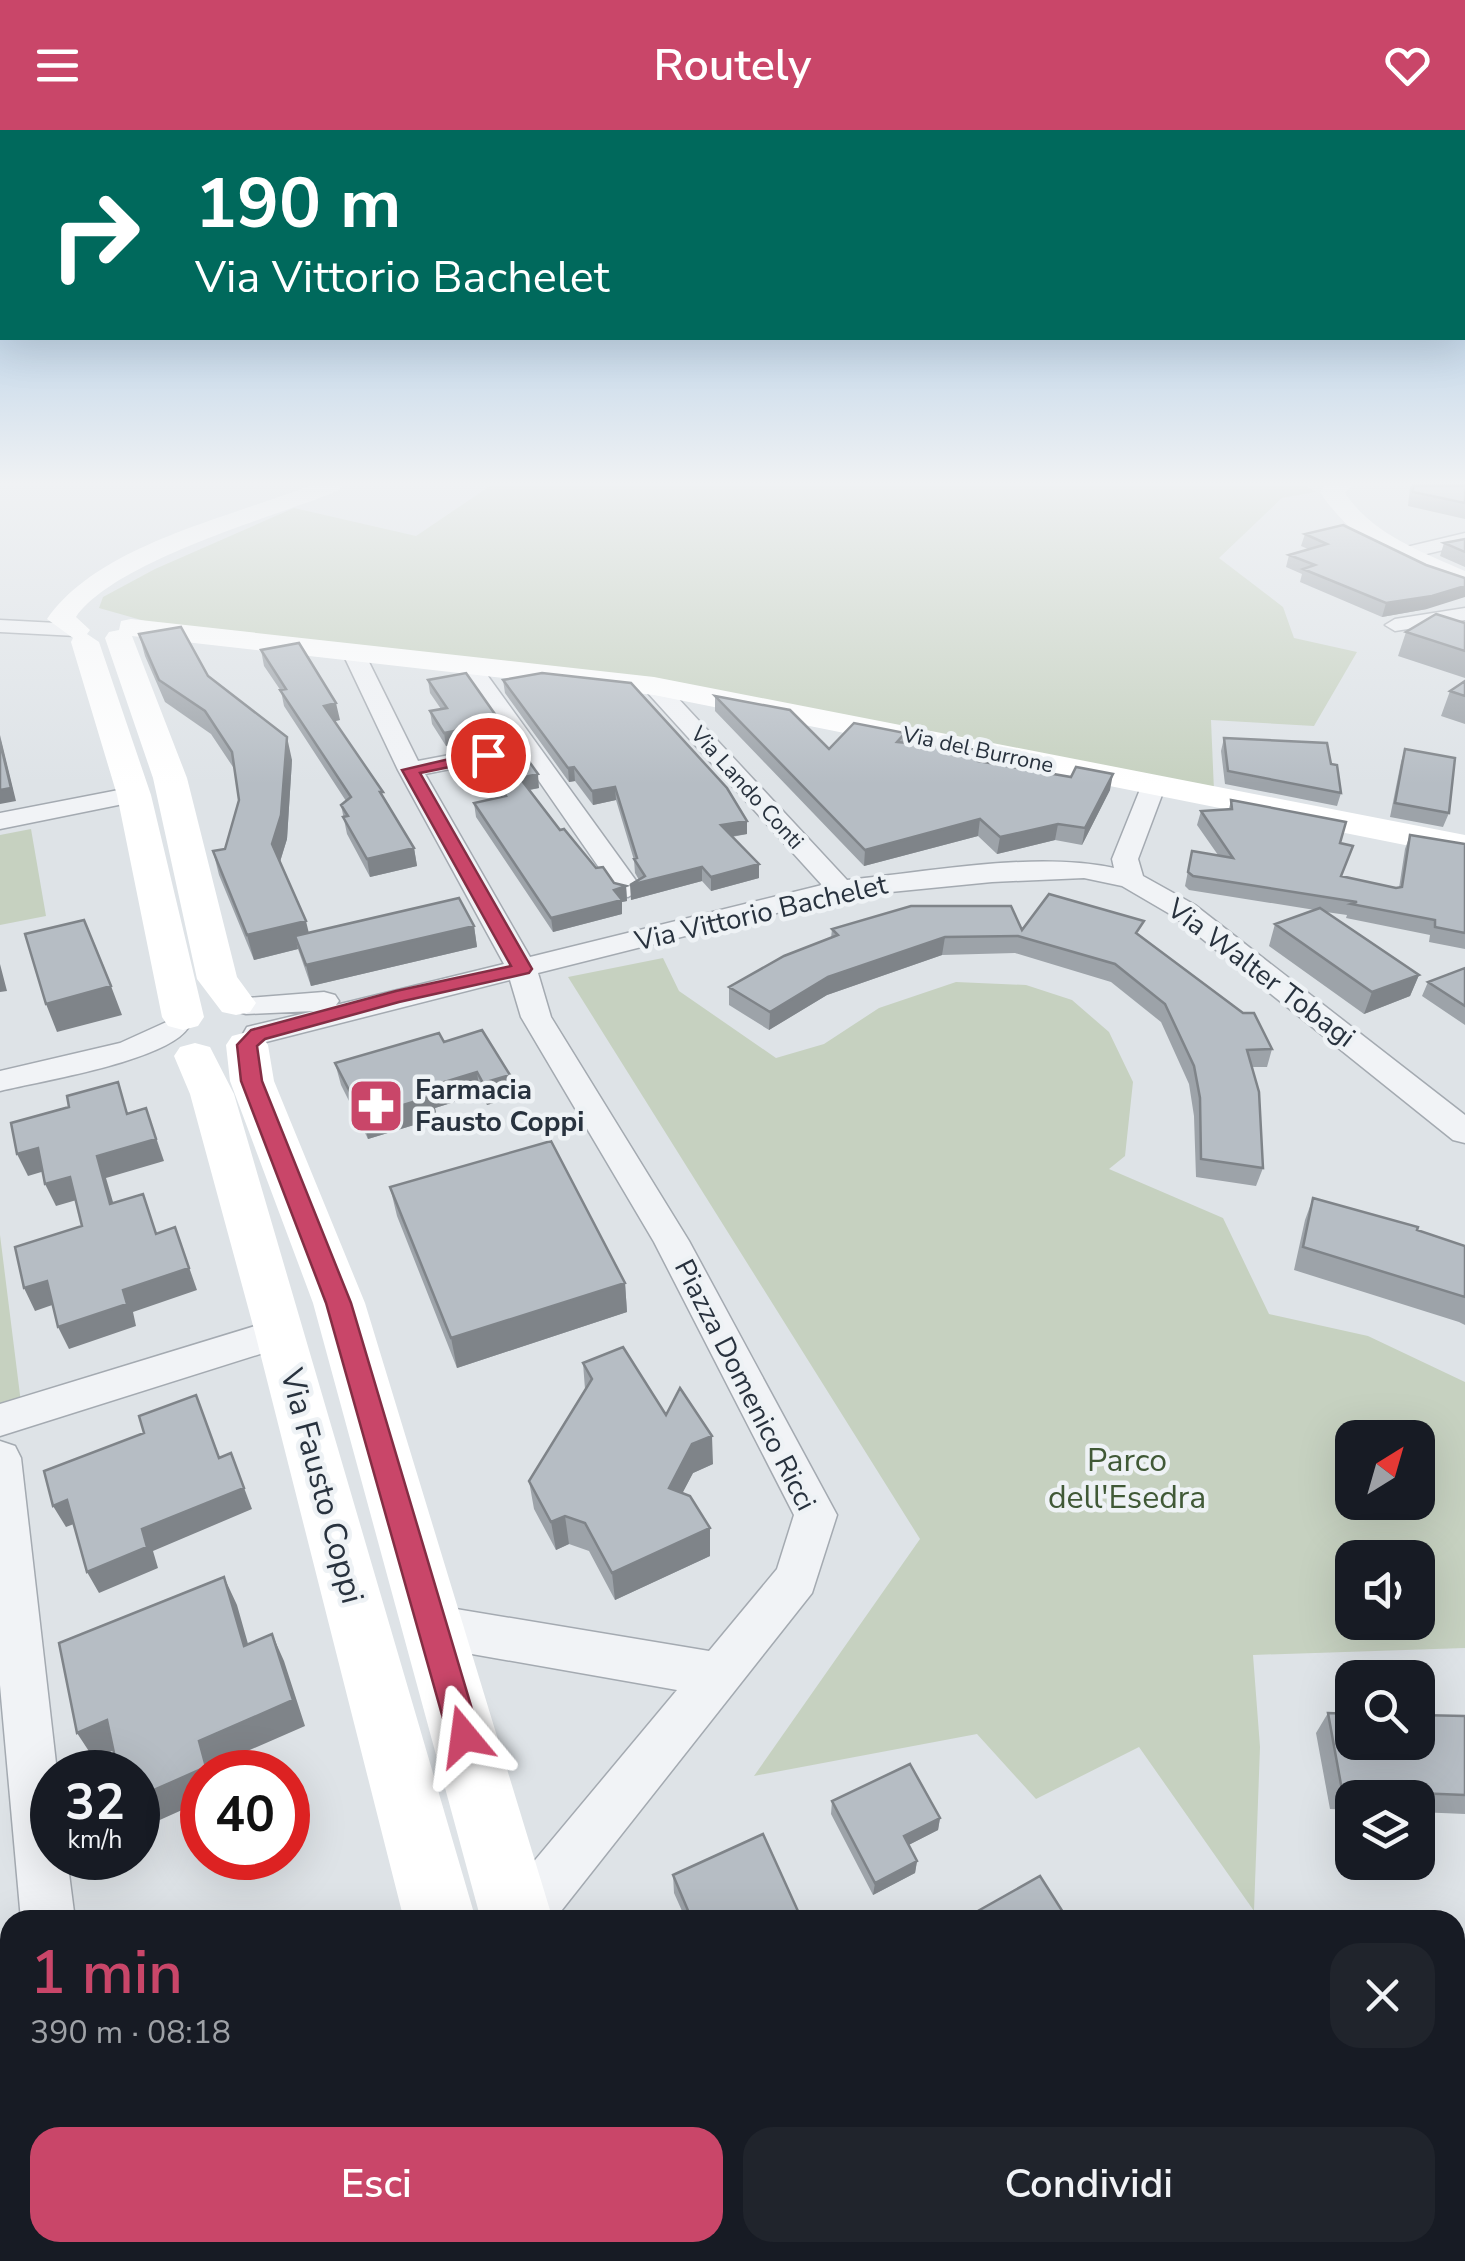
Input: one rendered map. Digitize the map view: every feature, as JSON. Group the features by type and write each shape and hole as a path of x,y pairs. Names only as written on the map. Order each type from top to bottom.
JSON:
{"street":[{"path":"91,585 64,609 61,618 102,632"},
{"path":"1395,625 1465,614"},
{"name":"Via del Burrone","path":"0,626 354,654 654,686 1465,846"},
{"name":"Via Fausto Coppi","path":"102,632 134,795 215,1030 252,1081 338,1303 516,1910"},
{"name":"Via Fausto Coppi","path":"102,632 170,778 217,979 212,1094 437,1910"},
{"name":"Piazza Domenico Ricci","path":"354,654 410,770 522,969 536,1017 671,1241 816,1515 796,1579 527,1910"},
{"path":"470,666 628,889"},
{"name":"Via Lando Conti","path":"654,686 840,890"},
{"path":"410,770 527,747"},
{"path":"1131,880 1125,859 1153,786"},
{"path":"0,821 134,795"},
{"name":"Via Vittorio Bachelet","path":"0,1081 215,1030 522,969 840,890 992,874 1084,870 1131,880"},
{"name":"Via Walter Tobagi","path":"1131,880 1185,912 1465,1132"},
{"path":"0,1420 281,1333"},
{"path":"0,1458 47,1910"},
{"path":"432,1626 719,1675"}],"green space":[{"path":"124,585 1255,585 1283,607 1294,638 1357,652 1314,726 1211,720 1214,791 899,727 166,627 99,608 103,597"},
{"path":"31,829 46,916 0,925 0,835"},
{"name":"Parco dell'Esedra","path":"663,958 679,991 776,1058 824,1044 879,1008 956,982 1026,985 1072,1000 1109,1032 1133,1082 1125,1156 1109,1169 1223,1218 1269,1314 1368,1336 1465,1382 1465,1648 1253,1655 1260,1747 1254,1910 1139,1747 1036,1799 977,1734 754,1776 920,1539 568,977"},
{"path":"0,1235 21,1403 0,1410"}],"building":[{"path":"1343,585 1465,585 1432,596 1386,603"},
{"path":"1436,614 1465,623 1465,651 1406,632"},
{"path":"181,627 208,676 287,737 281,815 272,844 306,921 247,935 213,851 225,849 239,800 232,752 205,711 159,680 139,634"},
{"path":"299,643 336,703 324,706 383,792 414,848 367,859 343,817 348,816 341,805 351,797 280,690 286,689 261,650"},
{"path":"466,673 504,727 468,734 464,729 444,733 430,711 447,708 428,680"},
{"path":"542,673 631,683 727,788 747,821 721,825 759,864 711,877 702,867 630,885 645,876 634,859 637,858 615,787 592,791 574,767 568,768 503,680"},
{"path":"1465,681 1465,696 1450,691"},
{"path":"715,696 790,710 829,749 854,723 905,733 897,742 981,750 978,761 1071,777 1076,767 1113,774 1085,828 1058,824 1000,837 980,819 865,850"},
{"path":"1224,738 1327,743 1331,764 1337,765 1341,793 1228,771"},
{"path":"0,742 11,788 0,790"},
{"path":"518,746 538,774 520,778 596,868 603,867 614,883 626,886 614,890 622,900 551,918 474,803 506,796 479,753"},
{"path":"1405,749 1455,758 1449,813 1395,803"},
{"path":"1231,800 1346,822 1340,843 1353,846 1341,876 1396,888 1402,887 1410,835 1465,844 1465,933 1435,927 1435,920 1351,904 1357,902 1193,876 1188,872 1192,851 1233,858 1201,811 1232,809"},
{"path":"1049,894 1144,921 1136,933 1243,1013 1254,1013 1272,1049 1247,1050 1259,1092 1263,1168 1201,1159 1200,1098 1194,1066 1165,1004 1115,964 1018,936 945,937 828,977 770,1012 729,987 784,956 838,935 832,929 911,906 1011,906 1022,930"},
{"path":"459,898 474,926 306,965 295,936"},
{"path":"1320,908 1419,975 1372,992 1275,924"},
{"path":"84,920 111,986 46,1004 25,934"},
{"path":"1465,968 1465,1006 1428,982"},
{"path":"482,1030 510,1075 483,1083 477,1072 428,1087 433,1096 363,1117 335,1063 439,1033 444,1042"},
{"path":"118,1082 127,1114 146,1108 156,1139 97,1156 110,1204 143,1194 156,1234 175,1227 189,1268 123,1290 127,1304 58,1327 47,1281 24,1288 15,1247 82,1226 70,1177 45,1184 38,1148 17,1154 11,1123 69,1107 67,1096"},
{"path":"551,1141 625,1283 451,1338 390,1187"},
{"path":"1313,1198 1418,1227 1417,1230 1465,1246 1465,1297 1303,1247"},
{"path":"623,1347 666,1415 680,1388 712,1436 692,1444 669,1488 690,1496 710,1528 612,1573 585,1523 565,1516 551,1522 529,1481 592,1379 583,1363"},
{"path":"196,1395 219,1458 231,1453 244,1488 142,1529 147,1547 87,1572 67,1500 53,1506 44,1471 144,1433 139,1416"},
{"path":"224,1577 244,1646 272,1634 293,1700 199,1741 201,1750 180,1750 180,1778 160,1787 160,1750 113,1750 107,1720 77,1733 59,1643"},
{"path":"1328,1713 1335,1713 1335,1752"},
{"path":"1435,1715 1465,1716 1465,1795 1435,1794 1435,1780 1340,1780 1337,1760 1435,1760"},
{"path":"910,1764 940,1818 904,1836 917,1861 875,1883 832,1801"},
{"path":"763,1834 797,1910 688,1910 673,1875"},
{"path":"1040,1876 1062,1910 980,1910"}],"place":[{"name":"Farmacia Fausto Coppi","path":"376,1106"}],"route":[{"path":"464,1736 338,1303 252,1081 247,1045 258,1034 522,969 410,770 488,755"}]}
